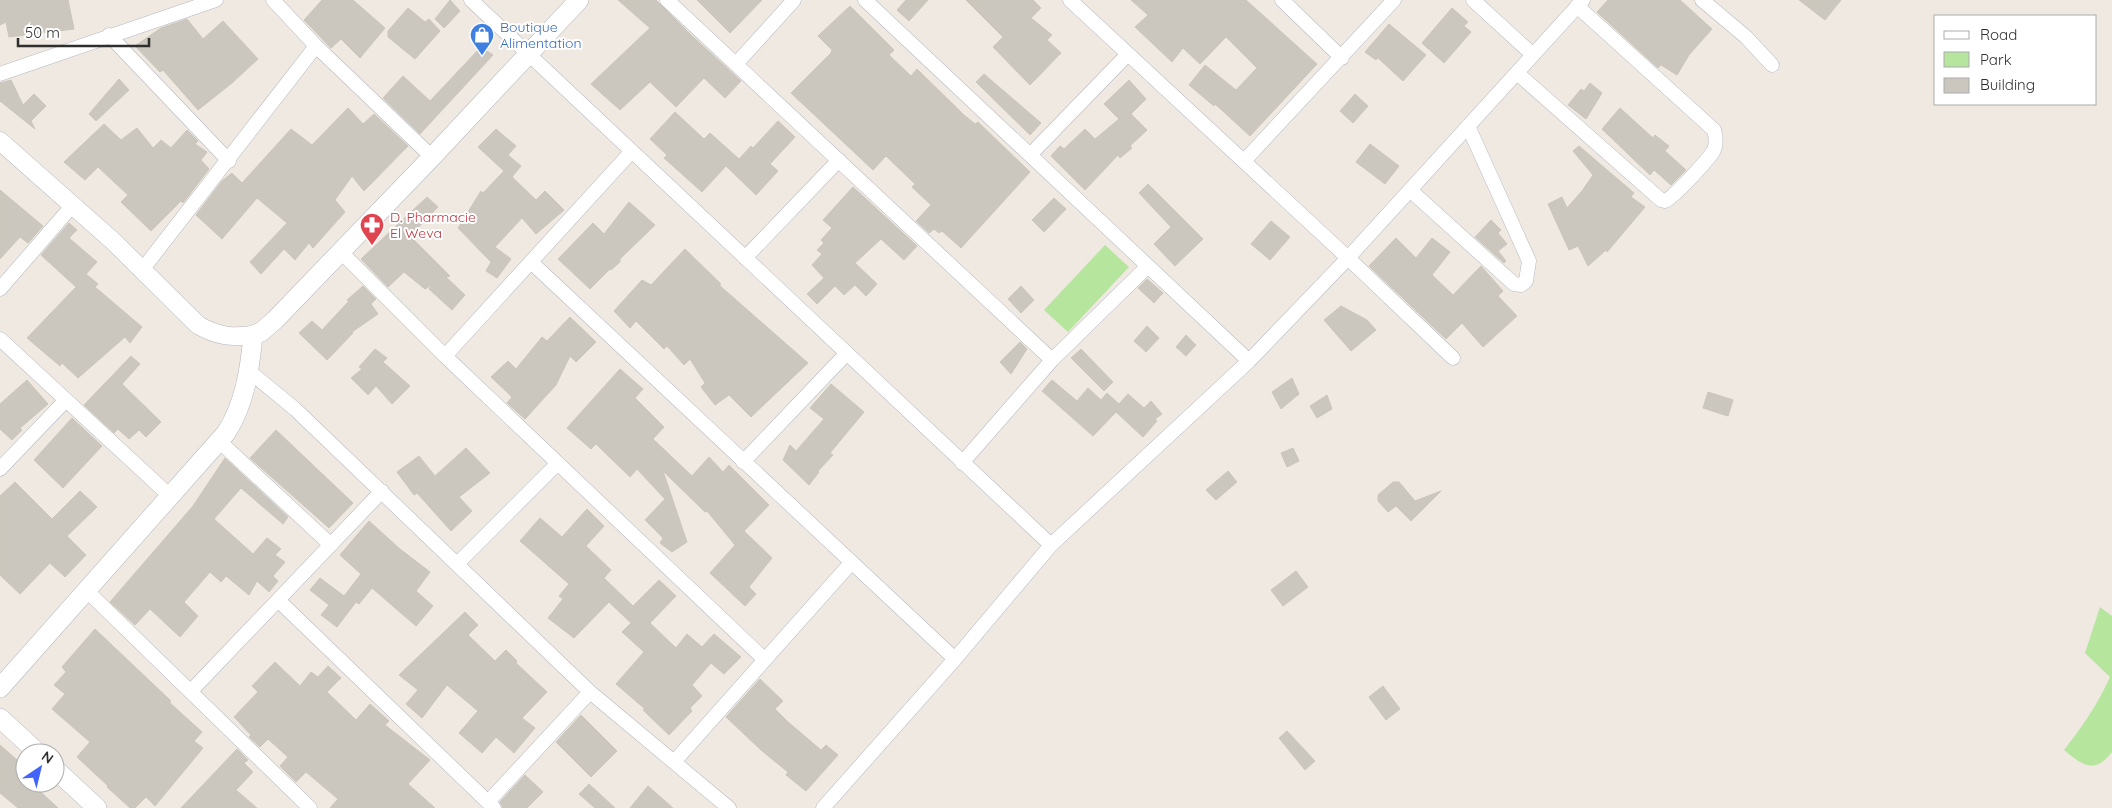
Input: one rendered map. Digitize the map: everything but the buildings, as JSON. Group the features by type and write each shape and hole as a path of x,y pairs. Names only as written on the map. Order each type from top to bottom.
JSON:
{"main road":[{"path":"0,688 233,423 250,372 253,335 269,327 579,0"},
{"path":"0,718 27,743"},
{"path":"65,779 94,807"}],"street":[{"path":"0,74 109,35 216,0"},
{"path":"273,0 316,46 432,157"},
{"path":"471,0 1051,545"},
{"path":"668,0 1052,360"},
{"path":"736,64 794,0"},
{"path":"865,0 1250,361"},
{"path":"1070,0 1453,358"},
{"path":"1282,0 1342,58"},
{"path":"1244,161 1394,0"},
{"path":"1472,0 1533,55"},
{"path":"1702,0 1746,37 1772,65"},
{"path":"823,808 955,659 1051,545 1250,361 1348,258 1516,73 1580,3 1714,130 1716,142 1714,150 1673,195 1665,201 1661,200 1516,73"},
{"path":"109,35 229,160"},
{"path":"142,270 316,46"},
{"path":"1030,155 1128,54"},
{"path":"1410,190 1514,284 1521,286 1526,281 1529,261 1468,126"},
{"path":"0,142 114,242 198,325 224,336 239,337 253,335"},
{"path":"446,356 632,151"},
{"path":"744,258 839,160"},
{"path":"0,289 72,206"},
{"path":"341,252 446,356 764,659"},
{"path":"531,262 955,659"},
{"path":"962,463 1052,360 1148,266"},
{"path":"0,339 170,496"},
{"path":"743,462 846,354"},
{"path":"250,372 295,409 590,692 729,808"},
{"path":"0,469 66,400"},
{"path":"219,441 332,545"},
{"path":"458,564 558,463"},
{"path":"191,691 382,492"},
{"path":"674,762 851,563"},
{"path":"86,590 191,691 304,806"},
{"path":"279,600 491,805 590,692"}],"green space":[{"path":"1105,245 1129,267 1068,332 1044,310"},
{"path":"2100,607 2112,616 2112,752 2100,763 2089,765 2077,760 2064,750 2089,715 2110,677 2085,653"}],"place":[{"name":"Boutique Alimentation","path":"482,56"},
{"name":"D. Pharmacie El Weva","path":"372,246"}]}
